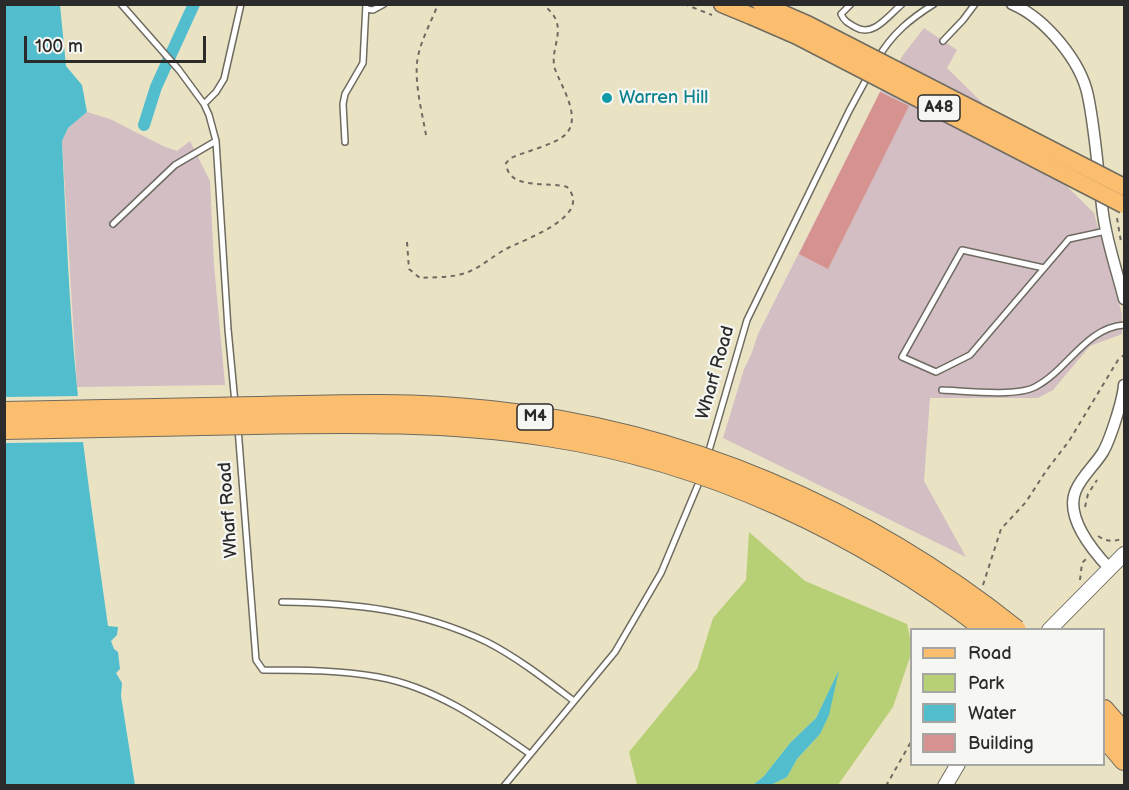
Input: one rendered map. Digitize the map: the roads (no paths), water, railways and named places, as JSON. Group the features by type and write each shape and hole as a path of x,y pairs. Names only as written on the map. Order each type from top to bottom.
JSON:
{"highway":[{"name":"M4","path":"4,412 406,405 490,411 605,429 673,447 726,465 826,508 926,565 1013,628"},
{"name":"M4","path":"4,429 398,423 487,429 580,442 649,459 707,477 801,516 892,564 984,628"},
{"path":"1105,711 1125,733"},
{"path":"1105,737 1125,760"}],"main road":[{"name":"A48","path":"722,4 756,10 807,24 1125,188"},
{"name":"A48","path":"756,10 797,36 1125,205"}],"street":[{"path":"1012,4 1031,15 1060,42 1078,69 1088,94 1107,231 1125,299"},
{"path":"1109,568 1094,552 1080,530 1074,510 1075,492 1104,450 1125,386"},
{"path":"1051,628 1125,554"},
{"path":"945,786 957,766"}],"lane":[{"path":"121,4 179,70 210,115 216,141 228,329 236,411"},
{"path":"204,104 224,80 241,4"},
{"path":"345,142 343,104 345,94 363,63 366,7 373,10 384,4"},
{"path":"851,4 841,15 844,21 861,31 873,30 902,4"},
{"name":"Wharf Road","path":"504,786 615,652 661,573 701,477 747,320 849,111 879,56 892,36 906,22 934,4"},
{"path":"943,41 975,4"},
{"path":"113,224 174,165 216,141"},
{"path":"1044,268 962,250 902,357 936,372 970,355 1069,239 1107,231"},
{"path":"942,390 1025,391 1042,382 1098,333 1112,326 1125,325"},
{"name":"Wharf Road","path":"237,423 255,660 262,670 304,669 379,677 426,692 477,717 530,754"},
{"path":"282,602 339,603 405,613 435,621 465,632 510,655 574,701"}],"water":[{"path":"5,5 60,5 66,66 82,85 87,112 68,128 62,141 72,326 80,417 95,536 108,626 118,627 117,635 111,641 118,652 120,669 116,673 122,683 121,696 135,785 5,786"},
{"path":"839,670 829,715 820,734 797,759 787,777 771,785 753,785 764,776 790,743 816,718"}],"waterway":[{"path":"144,125 156,87 194,4"}],"place":[{"name":"Warren Hill","path":"607,98"}]}
